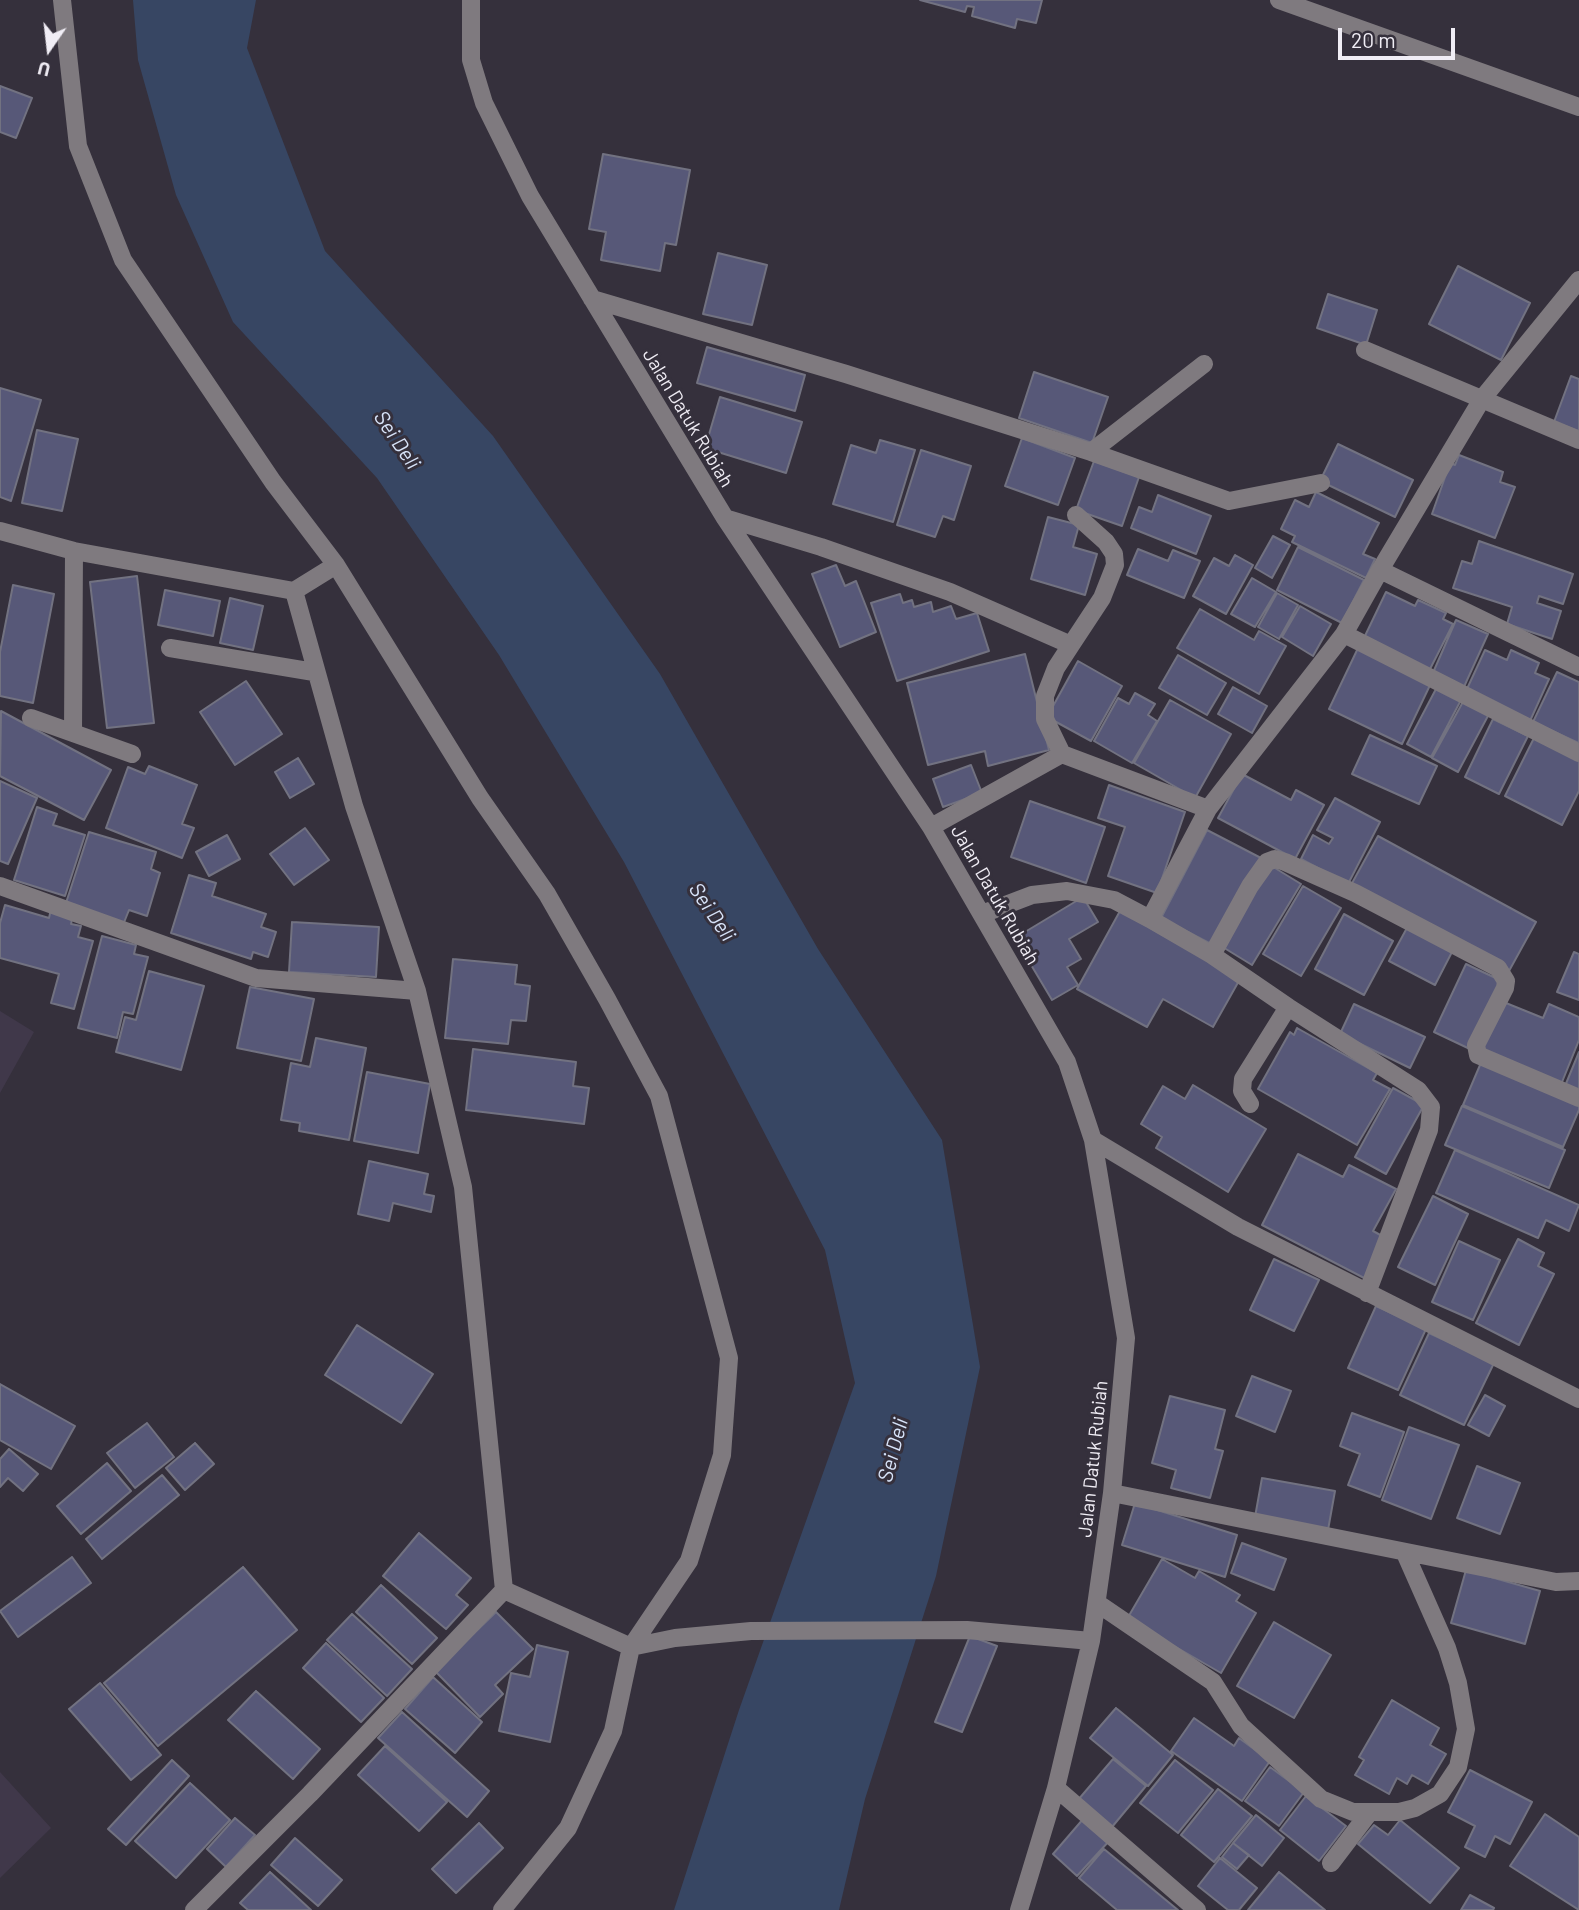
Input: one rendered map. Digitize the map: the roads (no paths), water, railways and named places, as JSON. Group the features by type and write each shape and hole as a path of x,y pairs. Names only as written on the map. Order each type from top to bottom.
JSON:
{"street":[{"path":"62,0 78,146 123,260 273,482 336,565 480,798 547,894 607,999 659,1096 729,1358 722,1455 690,1560 631,1647 613,1731 568,1828 502,1910"},
{"name":"Jalan Datuk Rubiah","path":"471,0 471,60 484,103 530,196 725,518 931,827 1067,1062 1093,1140 1126,1338 1112,1493 1091,1641 1056,1788 1018,1910"},
{"path":"1279,0 1579,107"},
{"path":"1150,919 1208,809 1344,634 1482,399 1579,280"},
{"path":"592,299 846,374 1091,452 1229,501 1321,483"},
{"path":"1365,350 1579,440"},
{"path":"1091,452 1204,364"},
{"path":"1076,515 1106,542 1114,554 1115,565 1102,598 1056,668 1045,696 1045,719 1062,754 1208,809"},
{"path":"725,518 821,547 950,592 1071,645"},
{"path":"0,531 74,551 294,591 336,565"},
{"path":"73,733 74,551"},
{"path":"1380,570 1579,667"},
{"path":"194,1910 310,1794 504,1590 463,1187 417,991 354,806 314,672 294,591"},
{"path":"1344,634 1579,753"},
{"path":"170,648 314,672"},
{"path":"31,718 132,754"},
{"path":"931,827 1062,754"},
{"path":"1212,955 1250,886 1267,862 1275,859 1285,862 1355,893 1498,968 1506,981 1505,988 1476,1045 1478,1055 1579,1098"},
{"path":"0,886 256,978 417,991"},
{"path":"982,914 1032,895 1067,891 1114,900 1212,955 1418,1090 1431,1107 1429,1130 1367,1293"},
{"path":"1250,1104 1242,1091 1243,1079 1288,1007"},
{"path":"1093,1140 1238,1227 1579,1399"},
{"path":"1112,1493 1556,1582 1579,1581"},
{"path":"1097,1603 1213,1682 1241,1726 1321,1799 1353,1812 1415,1808 1440,1794 1458,1767 1464,1746 1465,1714 1454,1671 1405,1553"},
{"path":"504,1590 631,1647 675,1638 751,1631 967,1630 1091,1641"},
{"path":"1056,1788 1197,1910"},
{"path":"1331,1863 1369,1813"}],"water":[{"name":"Sei Deli","path":"133,0 256,0 247,48 325,251 493,436 660,674 818,949 942,1140 980,1367 936,1576 865,1799 839,1910 674,1910 739,1710 855,1383 825,1250 624,862 499,655 377,478 233,322 176,195 138,60"}]}
